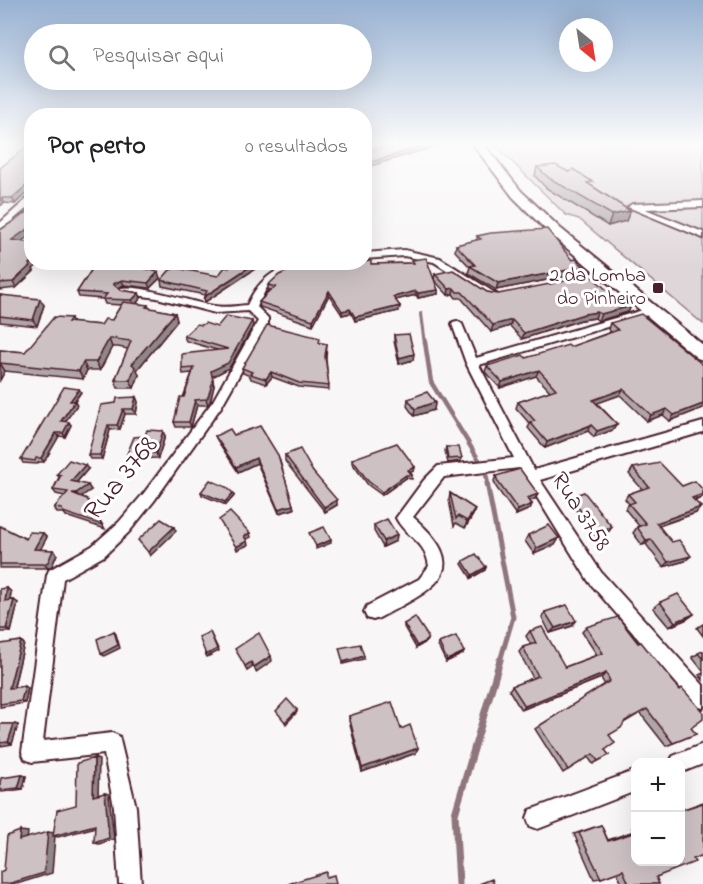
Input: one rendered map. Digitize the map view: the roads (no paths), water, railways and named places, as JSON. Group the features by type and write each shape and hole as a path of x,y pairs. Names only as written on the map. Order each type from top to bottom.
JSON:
{"main road":[{"path":"509,184 544,220 572,229 608,264 703,340"},
{"path":"522,184 557,224 607,273 703,354"}],"street":[{"path":"703,204 632,207 703,235"},
{"path":"0,228 24,207"},
{"path":"372,255 404,253 437,260 491,294 507,293"},
{"path":"122,290 157,295 215,310 251,308 265,280 275,272 283,270"},
{"path":"563,282 607,273"},
{"name":"Rua 3768","path":"130,884 125,807 112,743 32,752 55,575 98,551 124,527 149,497 217,404 263,324 264,320 251,308"},
{"path":"472,363 650,311"},
{"name":"Rua 3758","path":"457,324 472,363 530,477 595,577 703,699"},
{"path":"530,477 703,427"},
{"path":"373,612 425,584 437,568 436,552 423,535 404,518 428,487 436,472 523,462"},
{"path":"685,761 703,754"},
{"path":"538,818 631,782"}],"waterway":[{"path":"421,314 425,344"},
{"path":"425,342 431,382 485,470 488,484"},
{"path":"487,483 513,617 500,661"},
{"path":"459,884 455,814 500,660"}],"place":[{"name":"2 da Lomba do Pinheiro","path":"658,288"}]}
